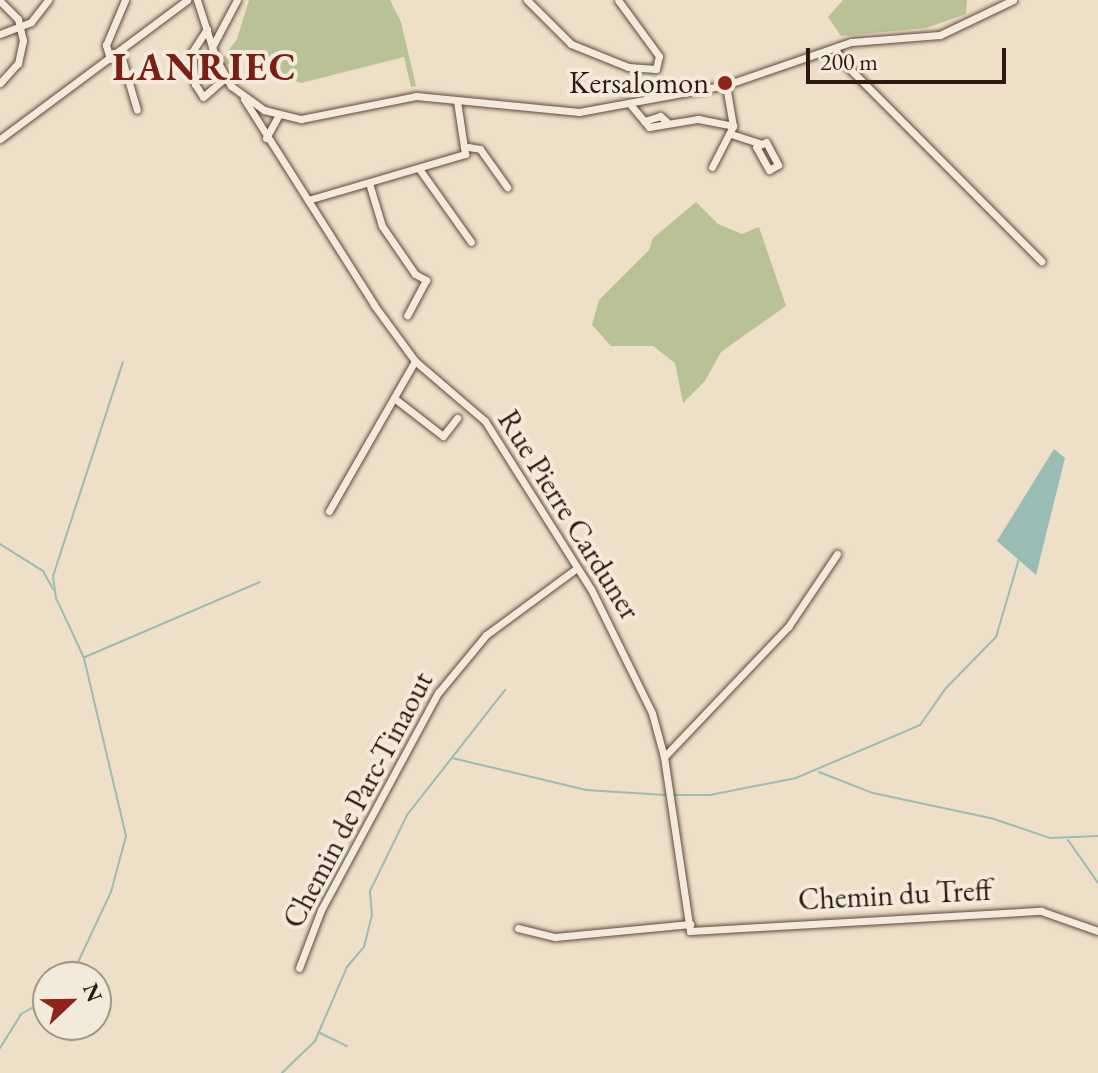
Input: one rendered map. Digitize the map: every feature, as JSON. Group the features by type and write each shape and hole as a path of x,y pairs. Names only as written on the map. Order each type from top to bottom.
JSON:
{"street":[{"path":"0,34 31,22 48,0"},
{"path":"110,59 110,31 125,0"},
{"path":"0,139 187,0"},
{"path":"197,0 225,78 244,99 278,116 313,118 416,96 555,112 629,103 726,85 835,48 940,35 1013,0"},
{"path":"212,47 237,0"},
{"path":"527,0 571,44 628,67 656,69 659,56 618,0"},
{"path":"0,1 21,26 18,63 0,83"},
{"path":"207,29 192,52 195,84 203,97 225,78"},
{"path":"835,48 841,60 1041,261"},
{"path":"120,52 137,110"},
{"path":"712,167 732,130 726,85"},
{"name":"Rue Pierre Carduner","path":"244,99 266,139 415,361 485,421 577,568 636,675 664,757 690,927"},
{"path":"457,101 468,147"},
{"path":"629,103 644,121 660,116 666,121 698,119 761,144"},
{"path":"266,139 278,116"},
{"path":"308,200 456,160 468,147"},
{"path":"468,147 480,149 507,187"},
{"path":"420,170 471,242"},
{"path":"369,183 382,226 415,274 426,280 407,315"},
{"path":"329,511 415,361"},
{"path":"394,398 443,436 457,418"},
{"path":"664,757 788,627 837,554"},
{"name":"Chemin de Parc-Tinaout","path":"299,968 321,910 438,693 486,635 577,568"},
{"name":"Chemin du Treff","path":"518,928 555,937 690,927 1041,911 1098,931"}],"green space":[{"path":"249,0 390,0 401,22 416,86 411,87 404,57 301,83 259,66 248,53 223,67 220,62 237,39"},
{"path":"843,0 967,0 966,14 926,28 841,36 828,17"},
{"path":"696,202 718,224 742,234 759,227 786,306 721,352 705,381 683,403 675,363 653,346 611,346 592,325 599,300 649,250 653,238"}],"water":[{"path":"1054,449 1065,458 1036,575 997,541"}],"waterway":[{"path":"79,961 111,892 126,836 84,658 56,598 53,576 123,362"},
{"path":"0,544 43,571 53,589"},
{"path":"673,795 710,795 796,778 920,725 946,688 996,637 1019,559"},
{"path":"85,657 260,582"},
{"path":"282,1073 315,1041 347,967 364,947 372,915 370,891 407,815 505,690"},
{"path":"452,758 586,790 666,795"},
{"path":"819,772 873,793 991,818 1050,838 1098,836"},
{"path":"1068,840 1098,883"},
{"path":"0,1048 21,1014 32,1008"},
{"path":"320,1033 347,1046"}],"place":[{"name":"Kersalomon","path":"725,83"}],"district":[{"name":"LANRIEC","path":"205,67"}]}
